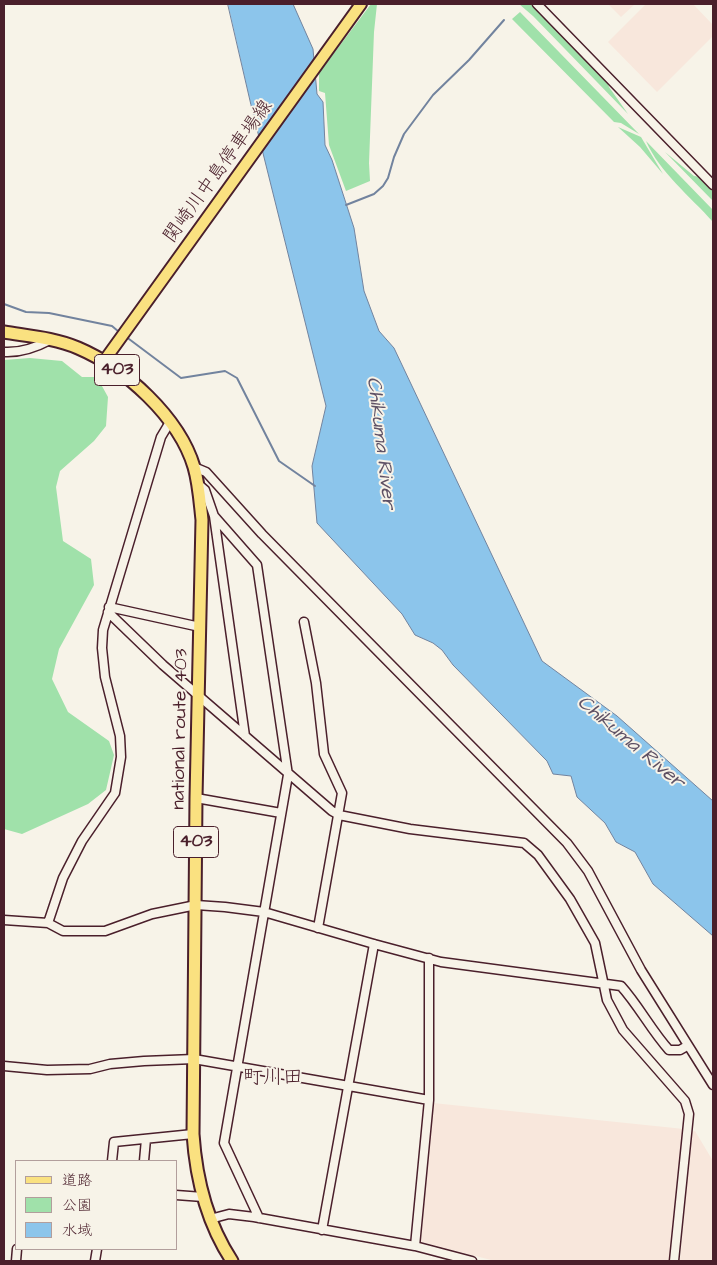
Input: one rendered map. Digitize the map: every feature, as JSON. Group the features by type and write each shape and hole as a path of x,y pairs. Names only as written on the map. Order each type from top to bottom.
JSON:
{"highway":[{"name":"national route 403","path":"4,332 50,340 107,357 170,422 182,439 194,466 202,520 196,798 193,1134 196,1166 203,1197 210,1219 232,1261"}],"main road":[{"name":"関崎川中島停車場線","path":"107,357 361,4"}],"street":[{"path":"537,4 713,185"},
{"path":"4,352 15,352 36,347 50,340"},
{"path":"48,923 70,863 82,841 115,792 121,757 120,736 105,677 102,648 103,630 162,435 170,422"},
{"path":"162,435 172,435 182,439"},
{"path":"194,466 206,472 262,534 568,843 588,870 641,970 713,1085"},
{"path":"198,484 205,490 214,516 244,736"},
{"path":"214,516 258,565 288,775 224,1144 259,1218"},
{"path":"109,609 200,627"},
{"path":"109,609 163,665 288,775 320,799 332,812 410,829 524,843 538,855 570,899 595,943 607,1000 623,1030 685,1101 689,1114 674,1261"},
{"path":"304,622 316,683 324,754 342,793 318,928"},
{"path":"196,798 282,813"},
{"path":"4,920 48,923 63,931 105,931 152,914 196,906 225,907 264,912 428,958 479,967 621,986 669,1050 680,1050 687,1046"},
{"path":"322,1230 374,944"},
{"path":"415,1246 429,1100 428,958"},
{"path":"4,1066 47,1070 90,1069 110,1064 194,1059 429,1100"},
{"path":"112,1160 114,1142 193,1134"},
{"path":"144,1160 146,1139"},
{"path":"178,1194 203,1197"},
{"path":"210,1219 229,1214 259,1218 415,1246 472,1261"}],"shaded area":[{"path":"608,4 635,4 621,17"},
{"path":"646,4 693,4 713,25 713,36 657,92 608,42"},
{"path":"433,1103 684,1129 673,1261 495,1261 421,1242"},
{"path":"695,1131 713,1161 713,1261 680,1261 690,1132"}],"green space":[{"path":"371,4 377,4 374,32 370,181 346,191 329,145 325,93 319,91 319,73"},
{"path":"519,4 532,4 552,22 607,80 609,87 628,114 533,16"},
{"path":"520,12 639,134 621,123 614,122 512,19"},
{"path":"618,127 641,137 663,174 640,147"},
{"path":"646,141 713,210 713,222 667,174"},
{"path":"665,152 694,176 701,177 713,190 713,201"},
{"path":"30,358 62,361 82,377 97,377 108,397 106,426 94,441 60,471 56,487 63,541 91,559 94,585 59,649 52,679 68,712 109,741 114,755 106,790 88,804 22,834 4,829 4,360"}],"water":[{"name":"Chikuma River","path":"228,4 293,4 313,49 317,94 323,102 325,145 332,160 354,228 364,291 379,331 394,348 542,661 617,716 713,801 713,936 653,884 635,852 616,842 605,823 577,797 571,776 553,774 547,761 453,665 442,650 433,643 415,635 402,614 317,523 312,466 326,406 251,105"}],"waterway":[{"path":"346,205 374,194 383,186 388,178 394,157 404,134 433,95 469,60 504,20"},
{"path":"4,304 26,312 49,313 112,326 119,332"},
{"path":"125,336 181,378 225,371 237,378 279,461 315,486"}],"district":[{"name":"町川田","path":"273,1079"}]}
